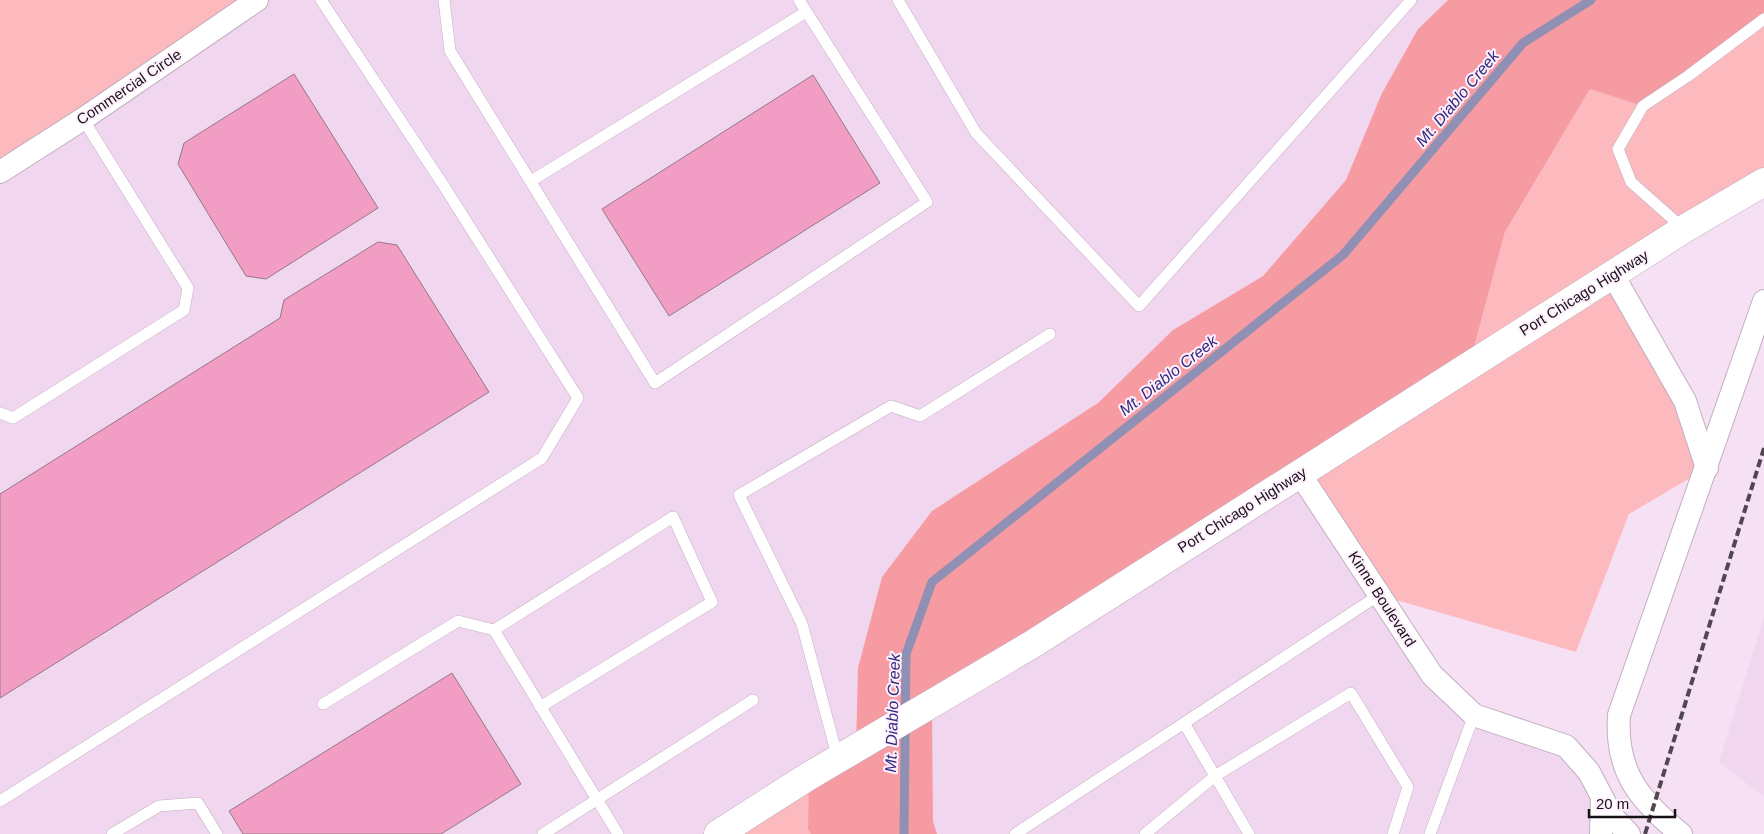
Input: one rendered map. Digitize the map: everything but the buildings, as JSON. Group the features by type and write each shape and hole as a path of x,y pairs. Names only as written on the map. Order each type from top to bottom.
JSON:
{"street":[{"name":"Commercial Circle","path":"0,172 83,119 257,0"},
{"name":"Port Chicago Highway","path":"718,834 809,776 1039,640 1684,229 1764,182"},
{"path":"1613,275 1685,401 1707,468"},
{"path":"1681,834 1652,811 1627,774 1617,737 1619,715 1764,301"},
{"name":"Kinne Boulevard","path":"1300,474 1432,676 1474,715"},
{"path":"1474,715 1566,746 1589,772 1612,816 1629,834"},
{"path":"1601,834 1602,798"}],"lane":[{"path":"0,801 542,458 578,398 442,183 321,0"},
{"path":"444,0 450,50 655,383 927,202 799,0"},
{"path":"898,0 976,133 1139,306 1411,0"},
{"path":"531,181 806,12"},
{"path":"1684,229 1631,182 1618,149 1643,106 1688,76 1764,19"},
{"path":"0,413 13,418 184,310 188,288 83,119"},
{"path":"838,759 802,624 739,495 891,406 920,416 1050,334"},
{"path":"494,630 673,517 712,602 540,706"},
{"path":"1015,834 1379,595"},
{"path":"323,704 458,621 494,630 618,834"},
{"path":"1145,834 1215,776 1351,693 1408,788 1394,834"},
{"path":"543,834 754,700"},
{"path":"1430,834 1474,715"},
{"path":"1184,723 1249,834"},
{"path":"112,834 159,806 198,803 217,834"}],"shaded area":[{"path":"0,0 257,0 0,172"},
{"path":"257,0 1448,0 1418,29 1381,95 1346,180 1263,276 1173,330 1098,403 856,748 717,834 0,834 0,172"},
{"path":"1448,0 1764,0 1764,19 1643,106 1590,89 1505,232 1469,366 932,703 933,821 937,834 811,834 808,829 809,776 856,748 858,668 882,577 932,511 1098,403 1173,330 1263,276 1346,180 1381,95 1418,29"},
{"path":"1764,19 1764,182 1613,275 1707,468 1629,514 1576,652 1379,595 1300,474 1469,366 1505,232 1590,89"},
{"path":"1300,474 1474,715 1566,746 1589,772 1603,834 937,834 933,821 932,703"},
{"path":"1764,617 1764,797 1719,762"},
{"path":"809,776 910,834 718,834"}],"waterway":[{"name":"Mt. Diablo Creek","path":"904,834 906,654 932,582 1343,255 1523,43 1591,0"}],"railway":[{"path":"1645,834 1764,448"}]}
